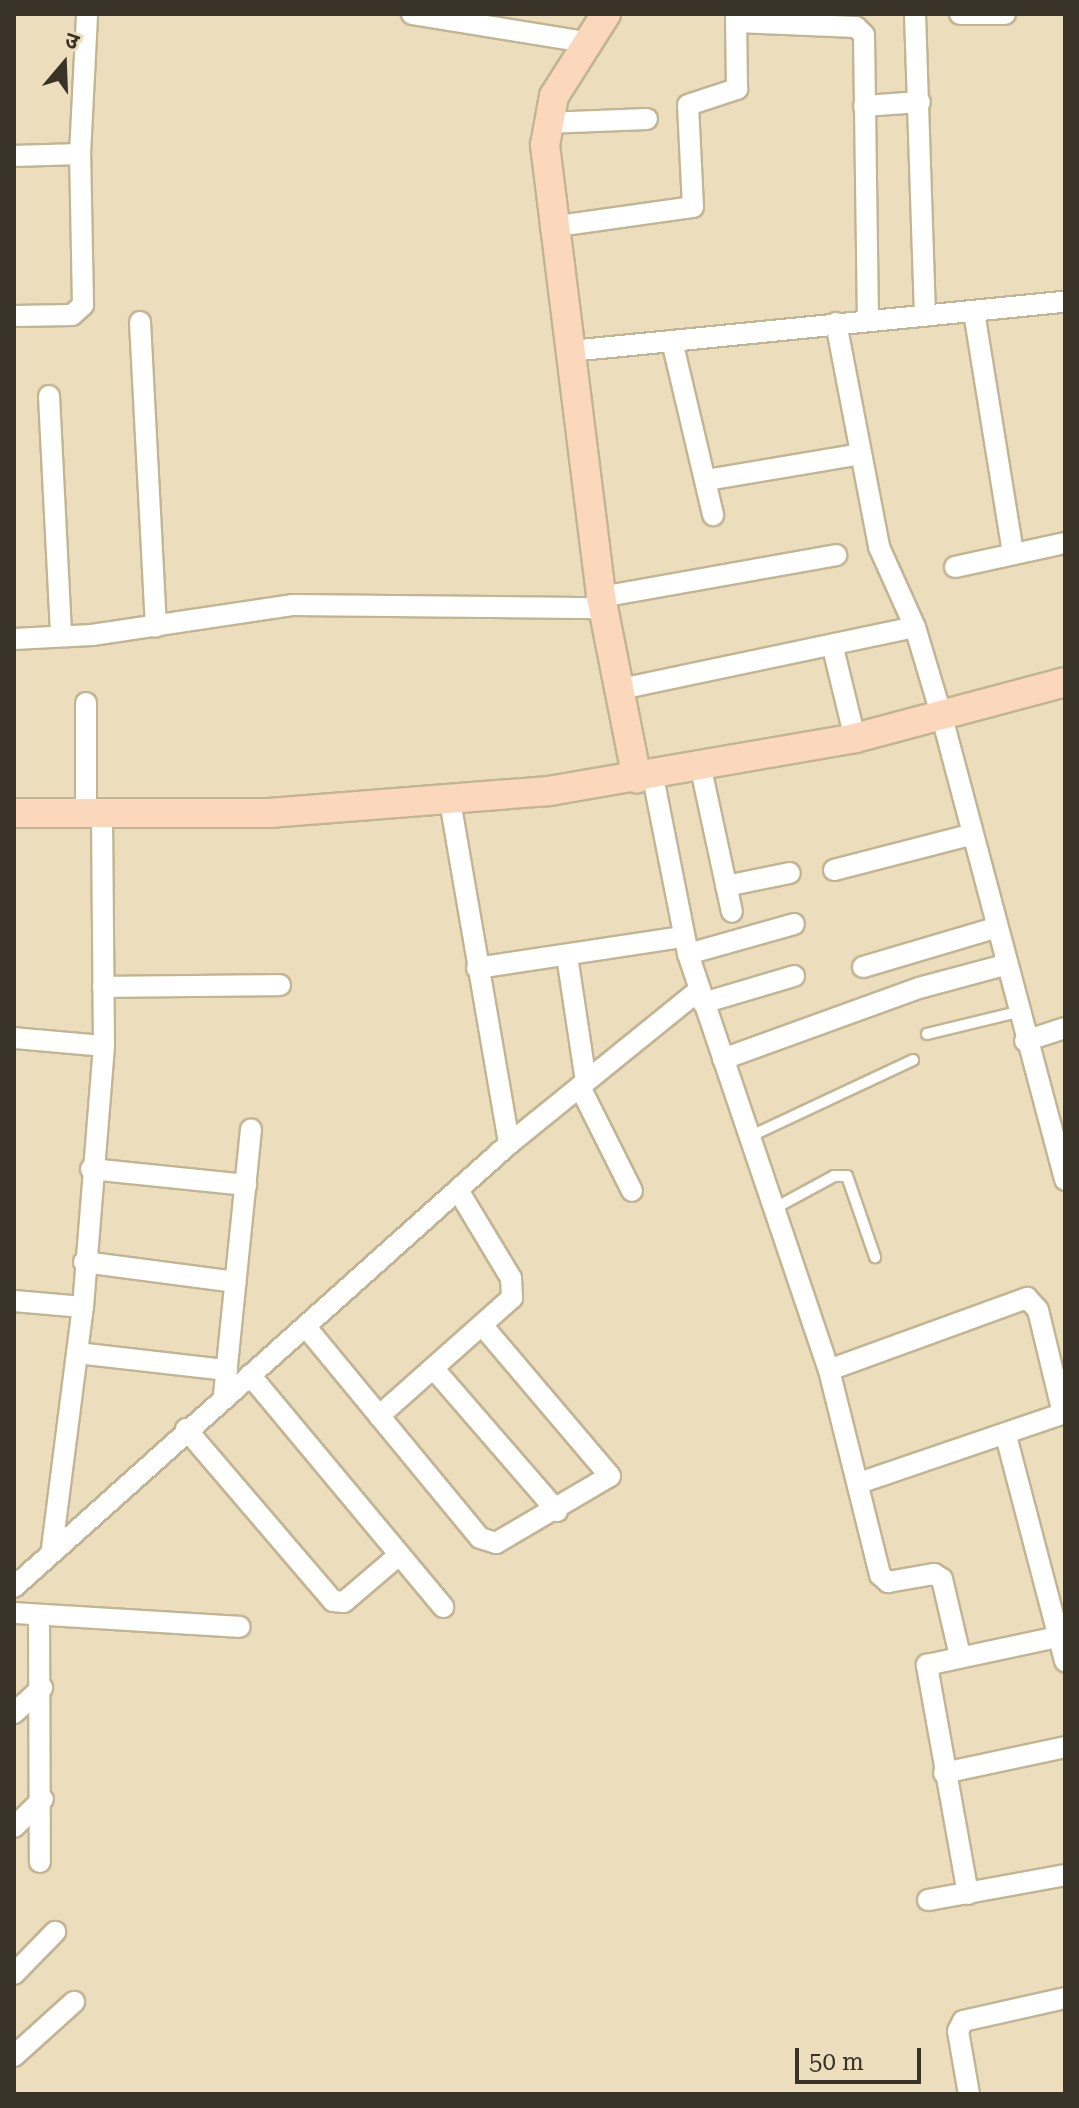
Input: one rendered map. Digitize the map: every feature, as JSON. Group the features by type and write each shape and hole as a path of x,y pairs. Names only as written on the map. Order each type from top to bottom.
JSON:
{"street":[{"path":"14,316 80,312 80,154 87,14"},
{"path":"412,14 584,42"},
{"path":"606,14 584,42 546,123 551,227 571,351 602,603 685,946 777,1207 829,1370 880,1575 888,1582 934,1574 942,1579 960,1656"},
{"path":"915,14 925,316"},
{"path":"960,14 1005,14"},
{"path":"551,227 693,207 688,105 737,89 736,18 861,30 868,320"},
{"path":"864,106 920,102"},
{"path":"546,123 647,119"},
{"path":"14,156 80,154"},
{"path":"571,351 1065,302"},
{"path":"974,312 1013,553"},
{"path":"140,322 156,627"},
{"path":"836,323 879,547 915,627 942,717 969,835 1025,1041 1057,1123 1065,1180"},
{"path":"672,341 713,515"},
{"path":"49,396 61,636"},
{"path":"707,480 861,454"},
{"path":"955,567 1065,543"},
{"path":"14,639 156,627 292,605 602,603 836,555"},
{"path":"621,689 833,648 915,627"},
{"path":"833,648 855,738"},
{"path":"14,813 269,813 450,801 645,778 855,738 1065,682"},
{"path":"52,1548 83,1307 91,1169 104,1046 86,703"},
{"path":"701,769 732,912"},
{"path":"450,801 509,1144"},
{"path":"834,870 969,835"},
{"path":"726,886 790,873"},
{"path":"477,968 567,956 685,946 794,924"},
{"path":"863,967 995,928"},
{"path":"567,956 583,1085 632,1191"},
{"path":"723,1059 919,988 1005,965"},
{"path":"14,1587 52,1548 224,1395 306,1327 509,1144 583,1085 701,996 794,976"},
{"path":"103,987 280,985"},
{"path":"1025,1041 1065,1028"},
{"path":"14,1038 104,1046"},
{"path":"224,1395 251,1129"},
{"path":"91,1169 246,1185"},
{"path":"379,1416 483,1326 514,1290 458,1190"},
{"path":"84,1262 236,1282"},
{"path":"829,1370 1027,1298 1038,1310 1064,1413 1006,1436 859,1483"},
{"path":"14,1301 83,1307"},
{"path":"306,1327 488,1543 509,1539 607,1482 610,1472 483,1326"},
{"path":"77,1353 227,1370"},
{"path":"434,1369 557,1511"},
{"path":"250,1375 443,1607"},
{"path":"186,1429 333,1601 344,1602 399,1555"},
{"path":"1006,1436 1065,1661"},
{"path":"14,1565 35,1568"},
{"path":"14,1613 240,1627"},
{"path":"39,1615 43,1799 40,1862"},
{"path":"968,1894 925,1670 931,1662 1058,1637"},
{"path":"14,1713 42,1688"},
{"path":"944,1773 1065,1747"},
{"path":"14,1827 43,1799"},
{"path":"928,1900 1065,1875"},
{"path":"14,1974 55,1932"},
{"path":"969,2094 958,2031 963,2021 1065,1998"},
{"path":"14,2056 74,2002"}],"lane":[{"path":"927,1034 1017,1012"},
{"path":"751,1136 913,1060"},
{"path":"777,1207 834,1176 847,1176 875,1257"}]}
